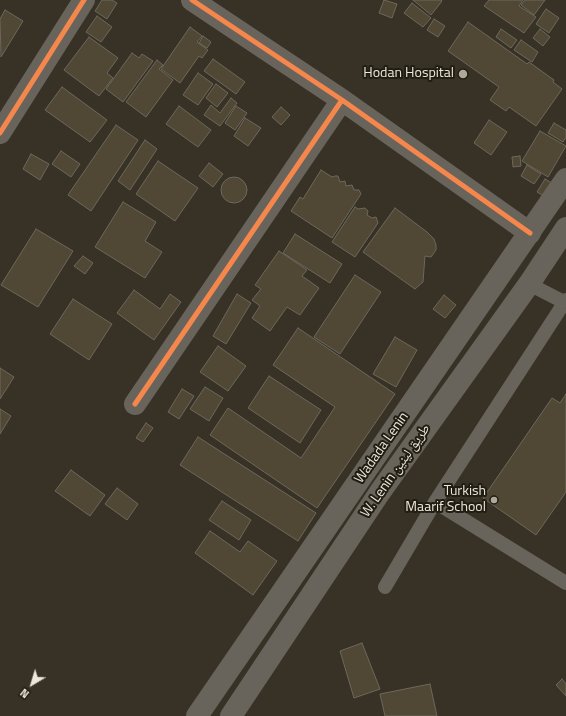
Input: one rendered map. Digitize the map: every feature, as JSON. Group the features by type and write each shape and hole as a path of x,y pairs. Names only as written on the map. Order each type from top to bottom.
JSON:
{"main road":[{"path":"0,133 84,0"},
{"path":"192,0 342,100 530,233"},
{"path":"135,404 342,100"},
{"name":"Wadada Lenin","path":"197,716 566,179"},
{"name":"W. Lenin طريق لينين","path":"231,716 380,492 530,284 566,228"}],"lane":[{"path":"385,587 435,502 565,301 530,284"},
{"path":"435,502 566,583"}],"building":[{"path":"102,0 112,0 117,3 107,19 95,11"},
{"path":"384,0 397,4 392,18 379,13"},
{"path":"413,0 441,0 442,1 431,15"},
{"path":"489,0 523,0 519,6 536,17 524,33 484,6"},
{"path":"525,0 545,0 534,15 521,5"},
{"path":"412,3 431,18 423,27 404,13"},
{"path":"546,9 559,18 549,33 536,24"},
{"path":"5,10 23,21 1,57 0,19"},
{"path":"97,16 112,27 101,42 86,32"},
{"path":"434,19 445,26 438,37 427,30"},
{"path":"468,22 527,64 529,62 554,80 553,82 562,89 536,126 509,107 506,111 490,100 499,87 448,51"},
{"path":"190,27 202,36 197,42 208,50 202,58 199,56 180,83 161,69"},
{"path":"501,29 517,40 511,48 496,37"},
{"path":"540,29 550,37 543,46 533,38"},
{"path":"203,36 211,42 207,48 199,43"},
{"path":"89,37 118,58 107,73 113,78 99,96 64,70"},
{"path":"521,40 538,52 532,62 514,50"},
{"path":"132,53 139,58 142,54 153,61 123,102 106,89"},
{"path":"213,59 245,82 236,94 204,71"},
{"path":"157,60 163,65 159,69 173,80 146,117 126,102"},
{"path":"198,73 213,84 198,105 183,95"},
{"path":"216,84 228,93 217,107 206,98"},
{"path":"62,87 107,120 90,142 45,110"},
{"path":"231,98 237,103 220,126 204,115 211,105 220,113"},
{"path":"179,106 211,130 198,147 166,124"},
{"path":"236,106 247,113 235,130 225,123"},
{"path":"281,107 290,115 281,125 272,117"},
{"path":"245,118 261,128 248,146 234,136"},
{"path":"489,120 507,132 491,155 474,143"},
{"path":"554,123 566,130 566,137 563,142 548,133"},
{"path":"116,125 138,140 91,211 68,195"},
{"path":"540,131 566,146 548,177 522,161"},
{"path":"145,140 157,149 130,190 118,181"},
{"path":"61,151 80,164 71,177 52,164"},
{"path":"31,154 49,164 40,180 23,169"},
{"path":"520,156 521,166 513,167 512,157"},
{"path":"158,161 198,188 175,221 136,194"},
{"path":"209,163 223,174 213,187 199,176"},
{"path":"527,165 541,174 534,184 521,176"},
{"path":"321,170 332,177 338,176 340,182 345,181 346,186 352,185 354,190 359,190 361,194 332,238 291,211 300,197 303,199"},
{"path":"234,177 243,181 247,190 243,199 234,203 225,199 221,190 225,181"},
{"path":"545,179 557,186 549,199 537,192"},
{"path":"123,202 156,222 145,241 162,252 145,278 95,247"},
{"path":"355,207 358,209 365,208 368,211 367,215 372,218 376,217 378,223 355,257 332,242"},
{"path":"395,208 427,232 434,239 436,245 436,250 431,257 425,256 423,282 415,289 363,252"},
{"path":"36,229 73,251 38,307 1,285"},
{"path":"295,234 342,264 330,283 283,253"},
{"path":"279,251 307,270 302,276 319,288 300,315 287,307 270,331 252,318 260,306 252,300 261,289 255,285"},
{"path":"83,256 93,263 85,274 74,266"},
{"path":"355,275 381,292 340,354 314,337"},
{"path":"134,290 160,309 170,294 181,302 154,340 117,313"},
{"path":"237,294 251,303 226,344 213,336"},
{"path":"444,295 456,305 445,318 433,309"},
{"path":"73,299 112,324 89,360 50,334"},
{"path":"298,328 395,394 317,508 210,435 228,408 301,458 335,407 273,365"},
{"path":"395,337 417,350 396,387 373,374"},
{"path":"218,346 246,366 228,391 200,372"},
{"path":"0,368 14,377 0,399"},
{"path":"269,376 321,410 300,443 248,408"},
{"path":"205,387 223,398 209,421 190,409"},
{"path":"182,389 194,396 179,419 168,412"},
{"path":"566,394 566,492 536,535 483,498 552,398 560,403"},
{"path":"0,409 11,416 0,434"},
{"path":"146,423 153,428 143,442 136,438"},
{"path":"198,437 316,513 298,541 180,465"},
{"path":"71,470 105,495 90,516 55,491"},
{"path":"117,488 138,504 127,520 105,504"},
{"path":"222,501 251,520 239,540 209,520"},
{"path":"210,531 240,552 248,541 277,561 253,595 195,553"},
{"path":"362,643 380,689 354,698 340,651"},
{"path":"562,679 566,684 566,696 556,685"},
{"path":"430,684 437,716 385,716 380,694"}],"cycle path":[{"path":"0,133 84,0"},
{"path":"192,0 342,100 530,233"},
{"path":"135,404 342,100"}],"place":[{"name":"Hodan Hospital","path":"463,74"},
{"name":"Turkish Maarif School","path":"494,500"}]}
